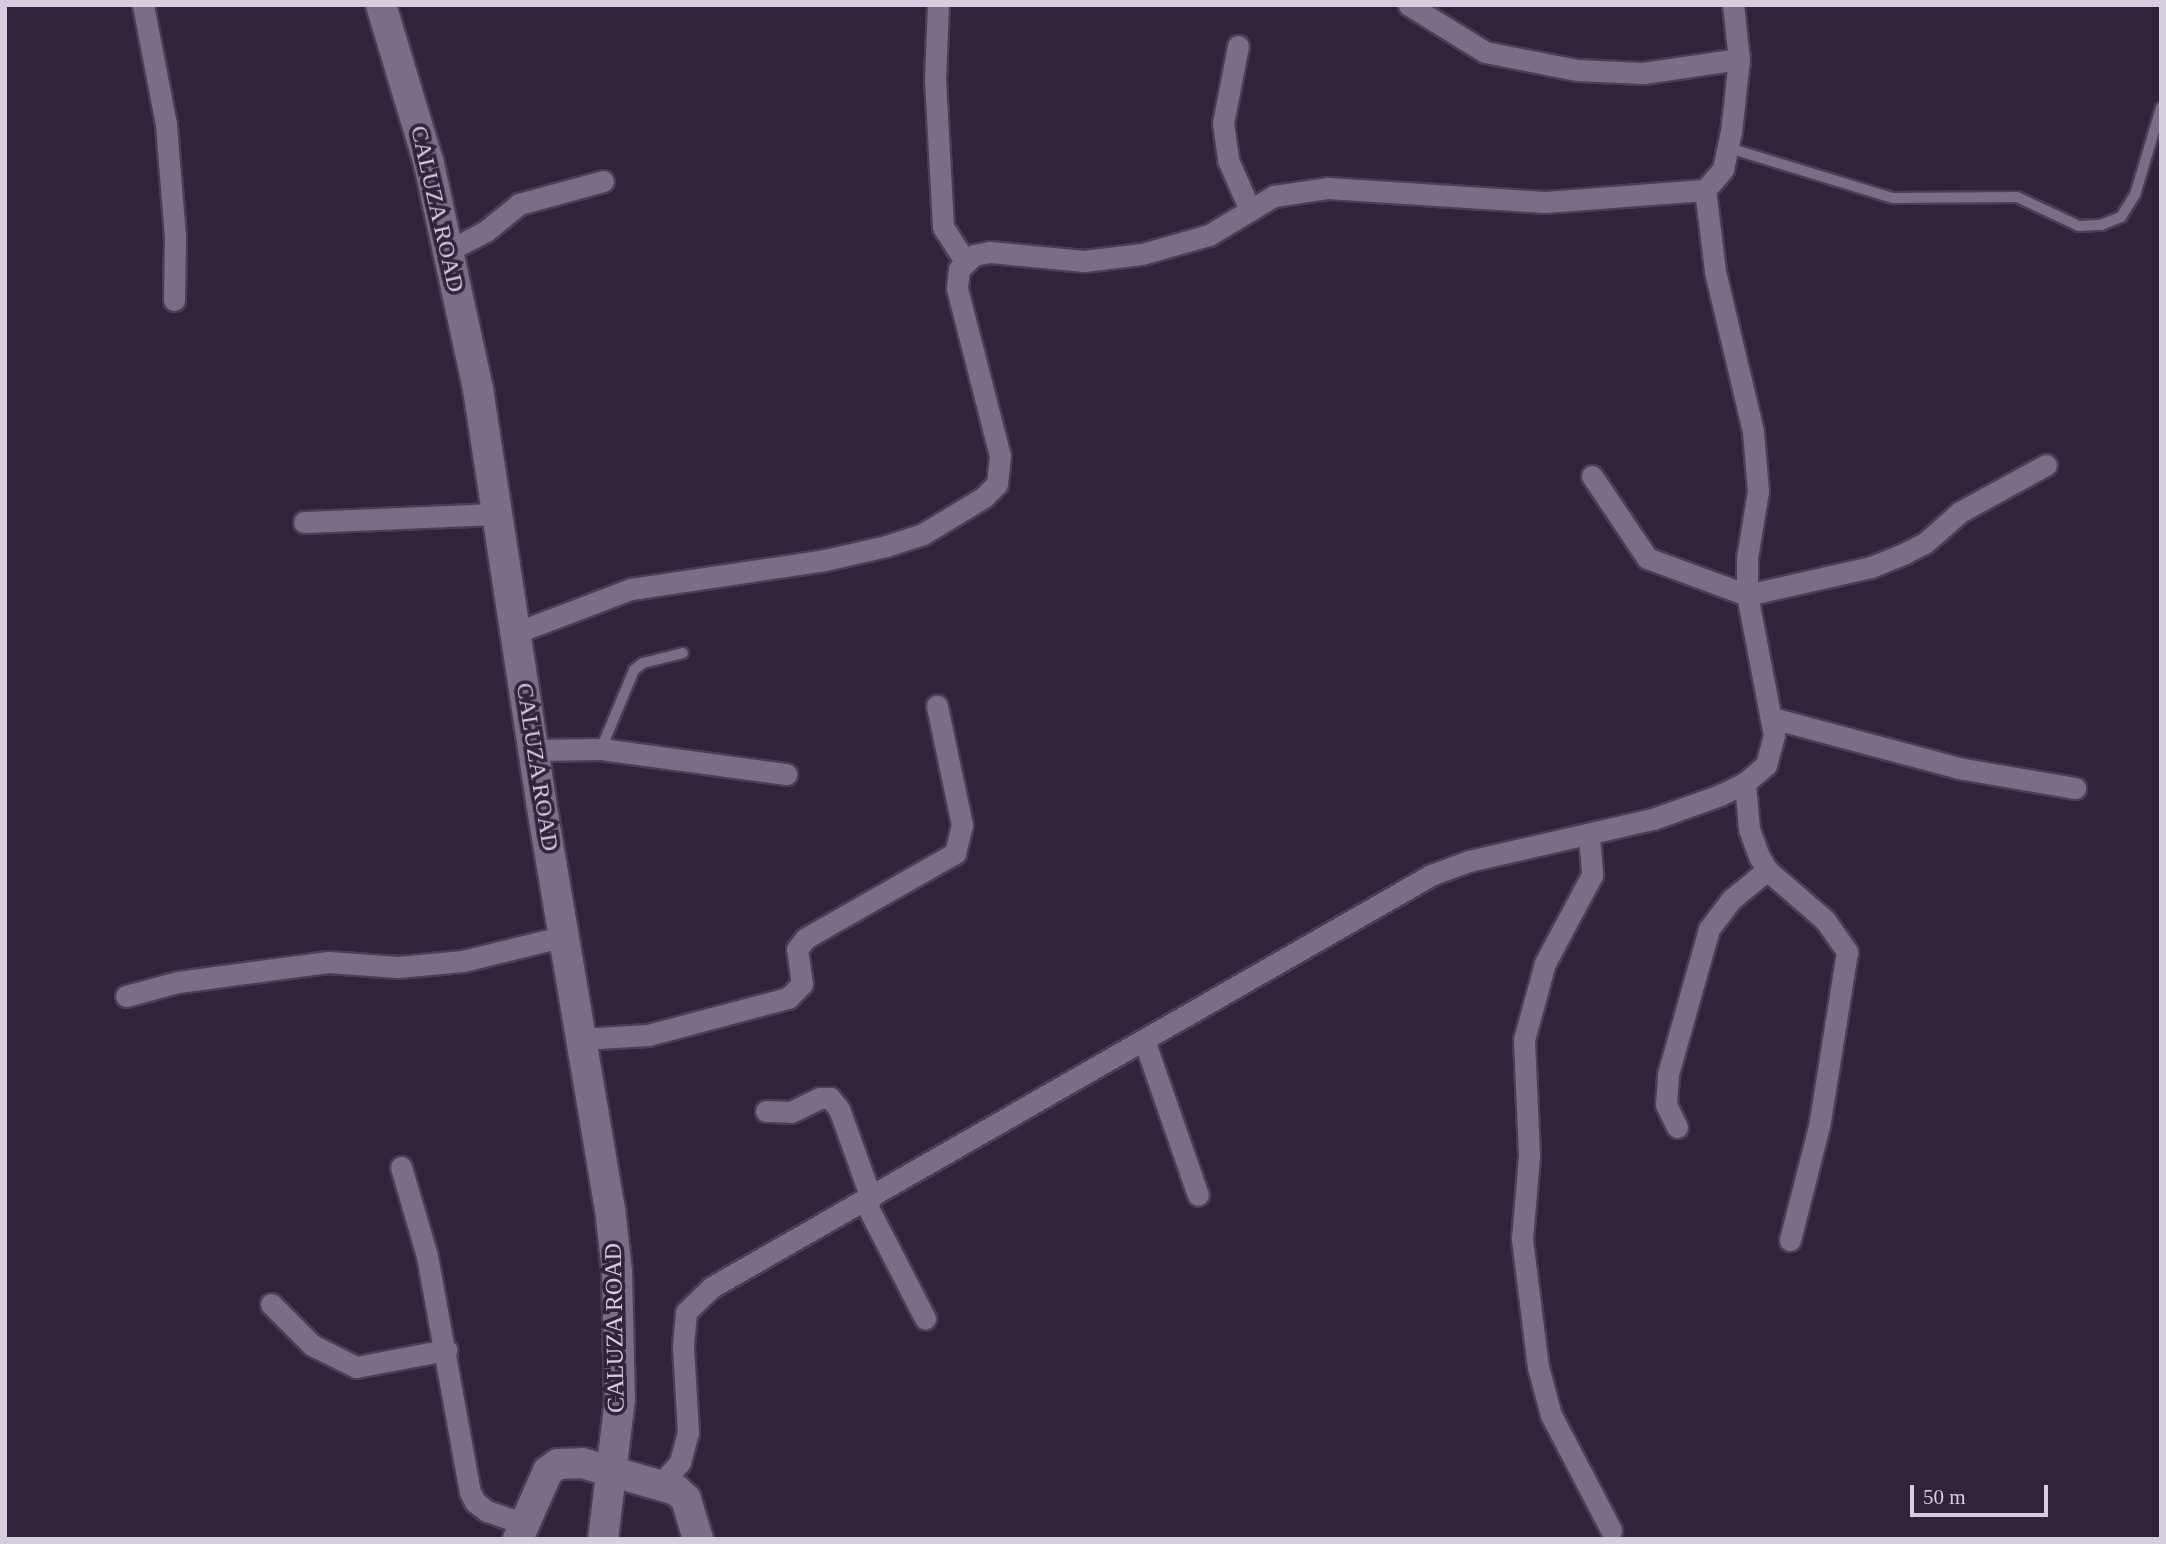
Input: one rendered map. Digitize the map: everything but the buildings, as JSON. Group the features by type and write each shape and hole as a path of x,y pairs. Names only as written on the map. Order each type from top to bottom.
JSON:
{"street":[{"path":"143,5 166,125 175,236 174,300"},
{"name":"CALUZA ROAD","path":"381,5 429,164 478,389 617,1271 620,1399 603,1539"},
{"path":"515,633 631,589 825,560 886,546 923,534 984,497 997,484 1001,471 957,288 965,261 943,227 935,79 938,5"},
{"path":"1409,5 1485,52 1577,70 1643,73 1739,59"},
{"path":"965,261 990,252 1084,261 1142,254 1209,235 1274,196 1328,188 1545,202 1705,190 1723,169 1729,148 1739,59 1733,5"},
{"path":"1238,46 1223,123 1227,160 1250,210"},
{"path":"448,251 486,230 519,204 603,181"},
{"path":"661,1484 685,1448 689,1408 684,1326 695,1299 1431,875 1469,861 1589,837 1653,819 1745,783 1766,765 1773,752 1772,718 1747,595 1750,535 1758,491 1751,413 1715,271 1705,190"},
{"path":"1592,476 1647,558 1747,595 1871,567 1905,553 1925,543 1960,512 2046,465"},
{"path":"304,522 497,514"},
{"path":"581,1039 648,1035 788,998 802,984 797,949 806,938 955,853 962,825 937,706"},
{"path":"1772,718 1958,768 2075,788"},
{"path":"534,750 601,749 786,774"},
{"path":"1745,783 1749,830 1767,870 1825,920 1847,952 1819,1126 1790,1240"},
{"path":"1589,837 1592,875 1545,963 1524,1040 1529,1156 1522,1239 1538,1367 1551,1415 1611,1530"},
{"path":"1677,1127 1665,1104 1668,1073 1709,929 1732,899 1767,870"},
{"path":"125,996 178,982 328,962 398,967 463,961 565,936"},
{"path":"1144,1040 1198,1195"},
{"path":"766,1111 792,1112 820,1098 836,1103 868,1200 926,1318"},
{"path":"401,1167 427,1256 446,1350 466,1477 475,1502 520,1531 548,1471 558,1464 582,1463 661,1484 686,1499 698,1539"},
{"path":"271,1304 312,1346 356,1367 446,1350"}],"lane":[{"path":"1729,148 1893,198 2017,197 2079,226 2101,225 2121,217 2135,195 2161,108"},
{"path":"601,749 634,670 683,653"}]}
